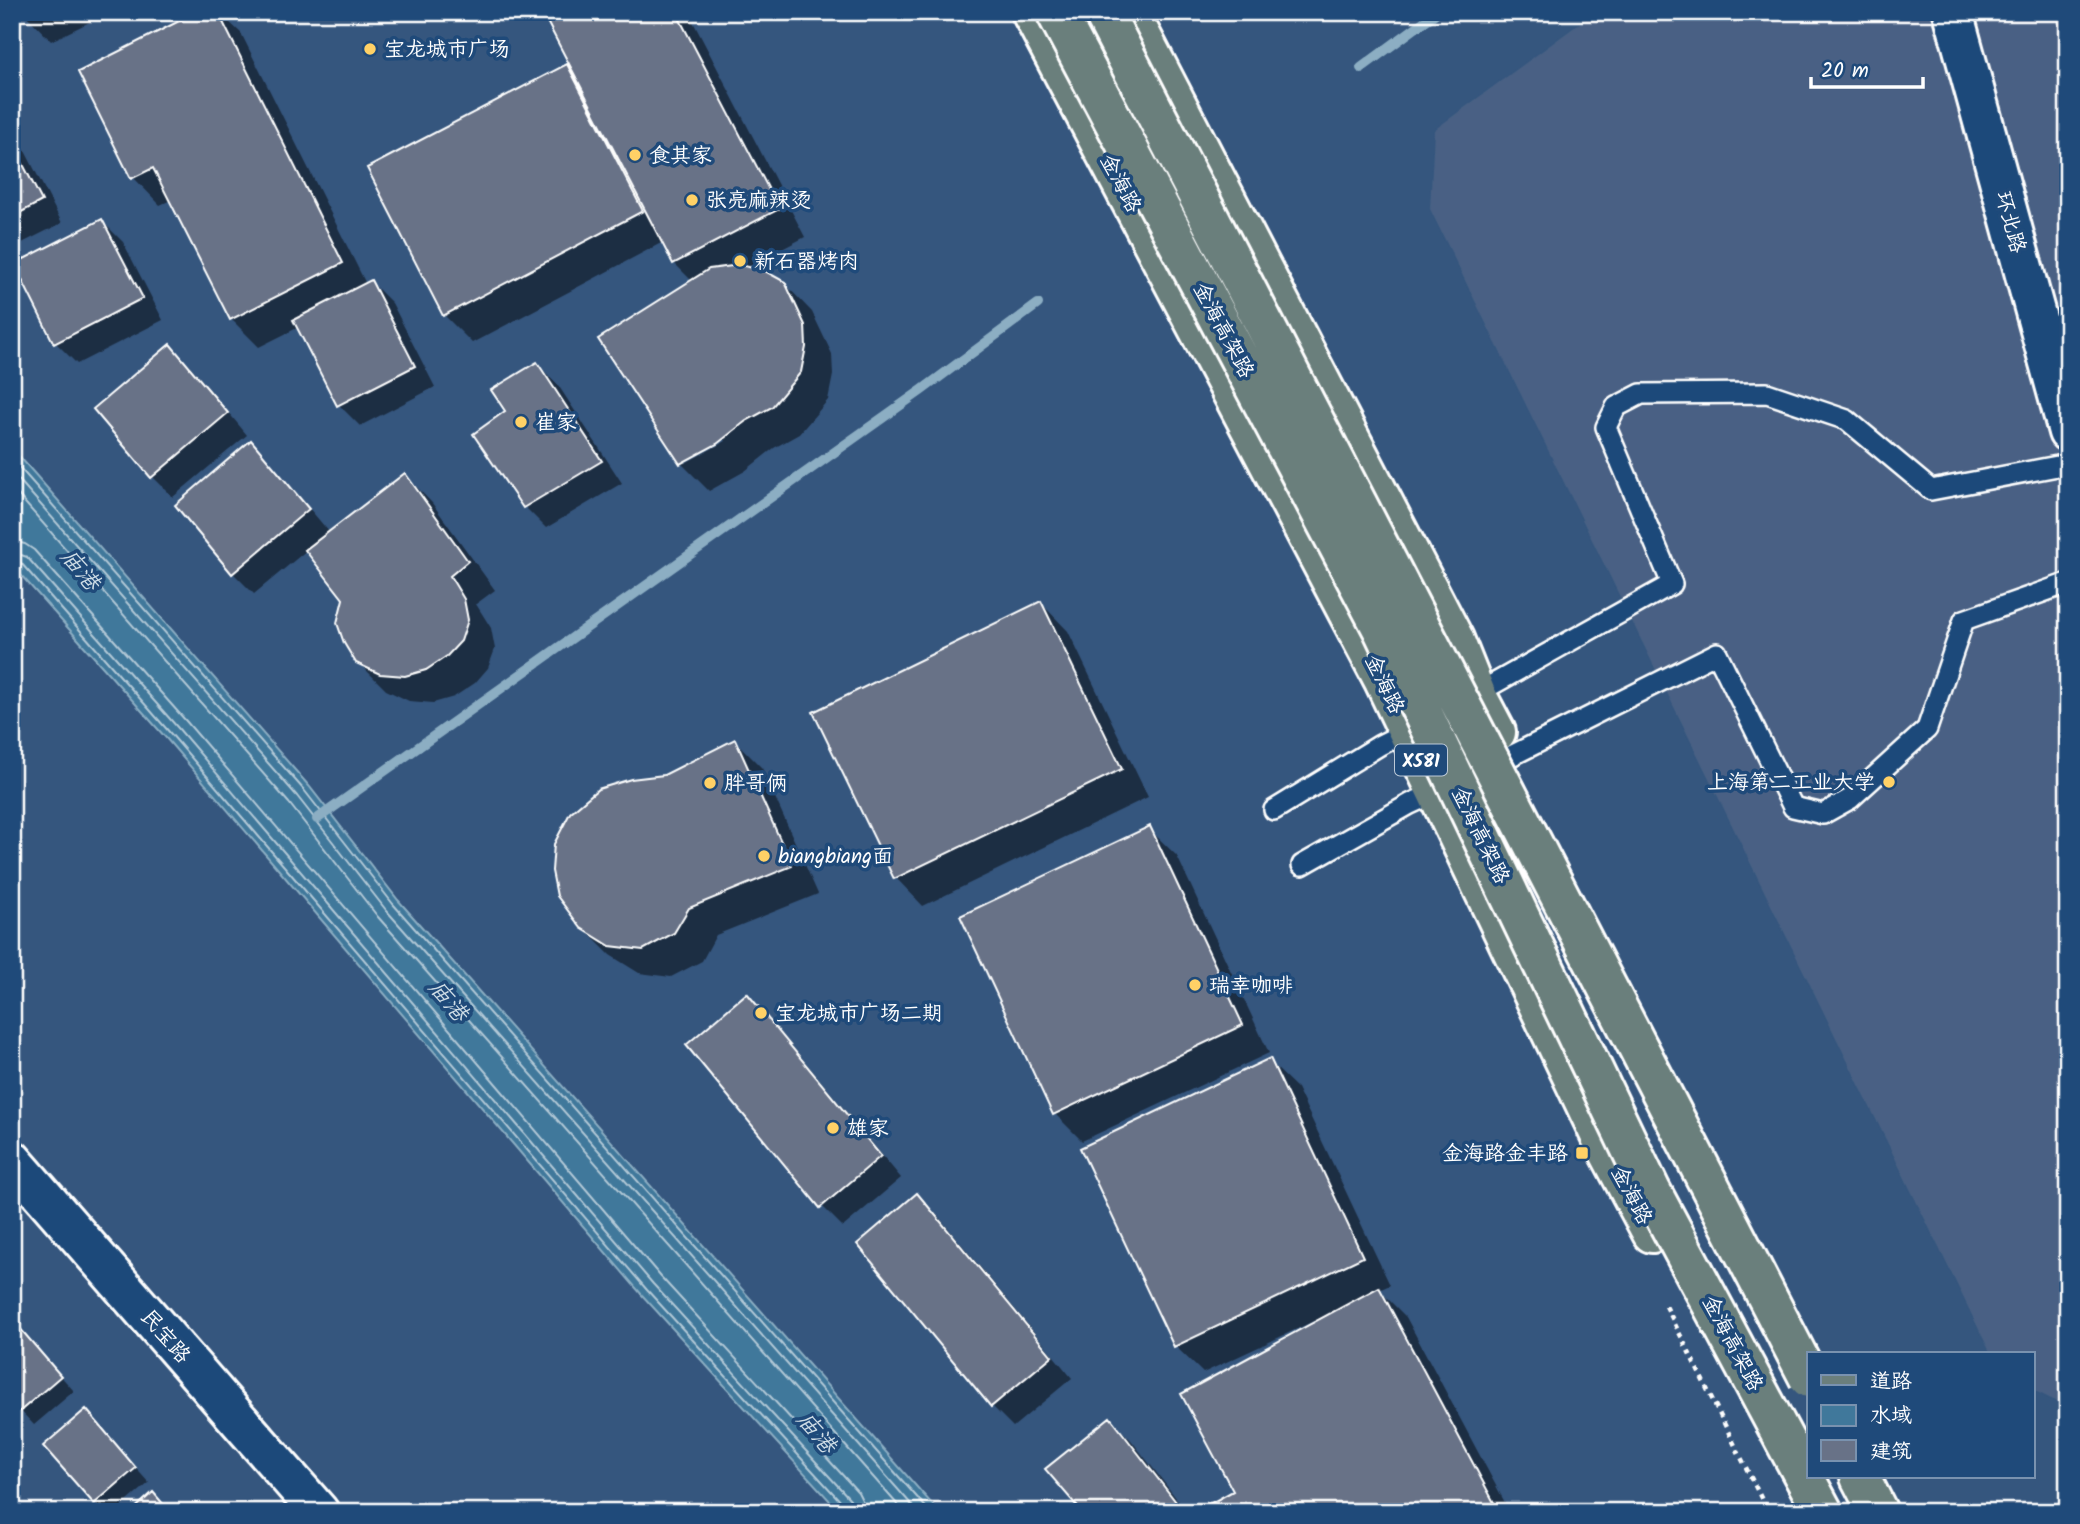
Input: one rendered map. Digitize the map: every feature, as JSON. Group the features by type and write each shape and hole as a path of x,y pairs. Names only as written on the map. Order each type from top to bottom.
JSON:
{"main road":[{"name":"金海路","path":"1031,12 1384,681 1602,1139 1803,1512"},
{"name":"金海高架路","path":"1056,12 1381,628 1651,1191 1823,1512"},
{"name":"金海高架路","path":"1103,12 1807,1374"},
{"path":"1129,12 1454,639 1476,694 1812,1352"},
{"path":"1861,1478 1878,1512"},
{"path":"1879,1478 1898,1512"}],"street":[{"name":"环北路","path":"1953,12 2068,432"},
{"name":"民宝路","path":"12,1160 315,1510"}],"lane":[{"path":"1274,810 1407,732 1672,584 1606,427 1616,407 1641,394 1767,393 1847,420 1931,490 2068,464"},
{"path":"1302,865 1410,804 1717,653 1793,807 1823,814 1850,799 1927,729 1964,620 2068,583"}],"shaded area":[{"name":"上海第二工业大学","path":"1595,12 2068,12 2068,1407 2035,1391 2035,1352 1990,1352 1430,209 1434,130"}],"water":[{"name":"庙港","path":"12,448 309,786 398,900 939,1512 840,1512 642,1295 166,738 12,565"}],"building":[{"path":"197,12 218,12 343,263 230,320 153,168 131,179 78,72"},
{"path":"542,12 676,12 779,209 673,264"},
{"path":"567,64 643,211 443,316 367,168"},
{"path":"12,143 42,201 12,217"},
{"path":"102,219 143,298 54,344 14,264"},
{"path":"740,265 765,271 785,282 805,325 806,347 801,372 772,407 746,421 717,444 680,464 598,339 709,269"},
{"path":"371,280 415,366 337,406 293,320"},
{"path":"170,344 228,413 151,478 93,409"},
{"path":"537,362 602,461 523,508 473,434 505,411 491,390"},
{"path":"251,440 309,509 232,574 175,505"},
{"path":"405,473 468,561 450,576 464,599 468,620 461,641 447,656 426,670 405,676 380,674 356,663 344,643 337,623 343,599 305,550"},
{"path":"1041,601 1122,769 894,879 813,712"},
{"path":"735,739 792,866 689,908 674,933 643,950 610,946 581,928 557,896 552,871 554,844 570,813 598,789 631,779 664,775"},
{"path":"1150,826 1243,1025 1053,1115 960,916"},
{"path":"747,993 881,1156 820,1208 686,1045"},
{"path":"1270,1058 1363,1257 1174,1347 1080,1148"},
{"path":"917,1193 1052,1356 991,1407 857,1244"},
{"path":"1379,1287 1499,1512 1195,1512 1233,1491 1181,1394"},
{"path":"12,1319 61,1376 19,1412 12,1404"},
{"path":"86,1409 136,1468 94,1504 43,1446"},
{"path":"1110,1417 1176,1502 1173,1512 1082,1512 1045,1469"},
{"path":"153,1492 170,1512 131,1512"}],"waterway":[{"path":"1361,68 1437,12"},
{"path":"317,819 922,390 1038,304"}],"place":[{"name":"宝龙城市广场","path":"370,49"},
{"name":"食其家","path":"635,155"},
{"name":"张亮麻辣烫","path":"692,200"},
{"name":"新石器烤肉","path":"740,261"},
{"name":"崔家","path":"521,422"},
{"name":"上海第二工业大学","path":"1889,782"},
{"name":"胖哥俩","path":"710,783"},
{"name":"biangbiang面","path":"764,856"},
{"name":"瑞幸咖啡","path":"1195,985"},
{"name":"宝龙城市广场二期","path":"761,1013"},
{"name":"雄家","path":"833,1128"},
{"name":"金海路金丰路","path":"1582,1153"}]}
